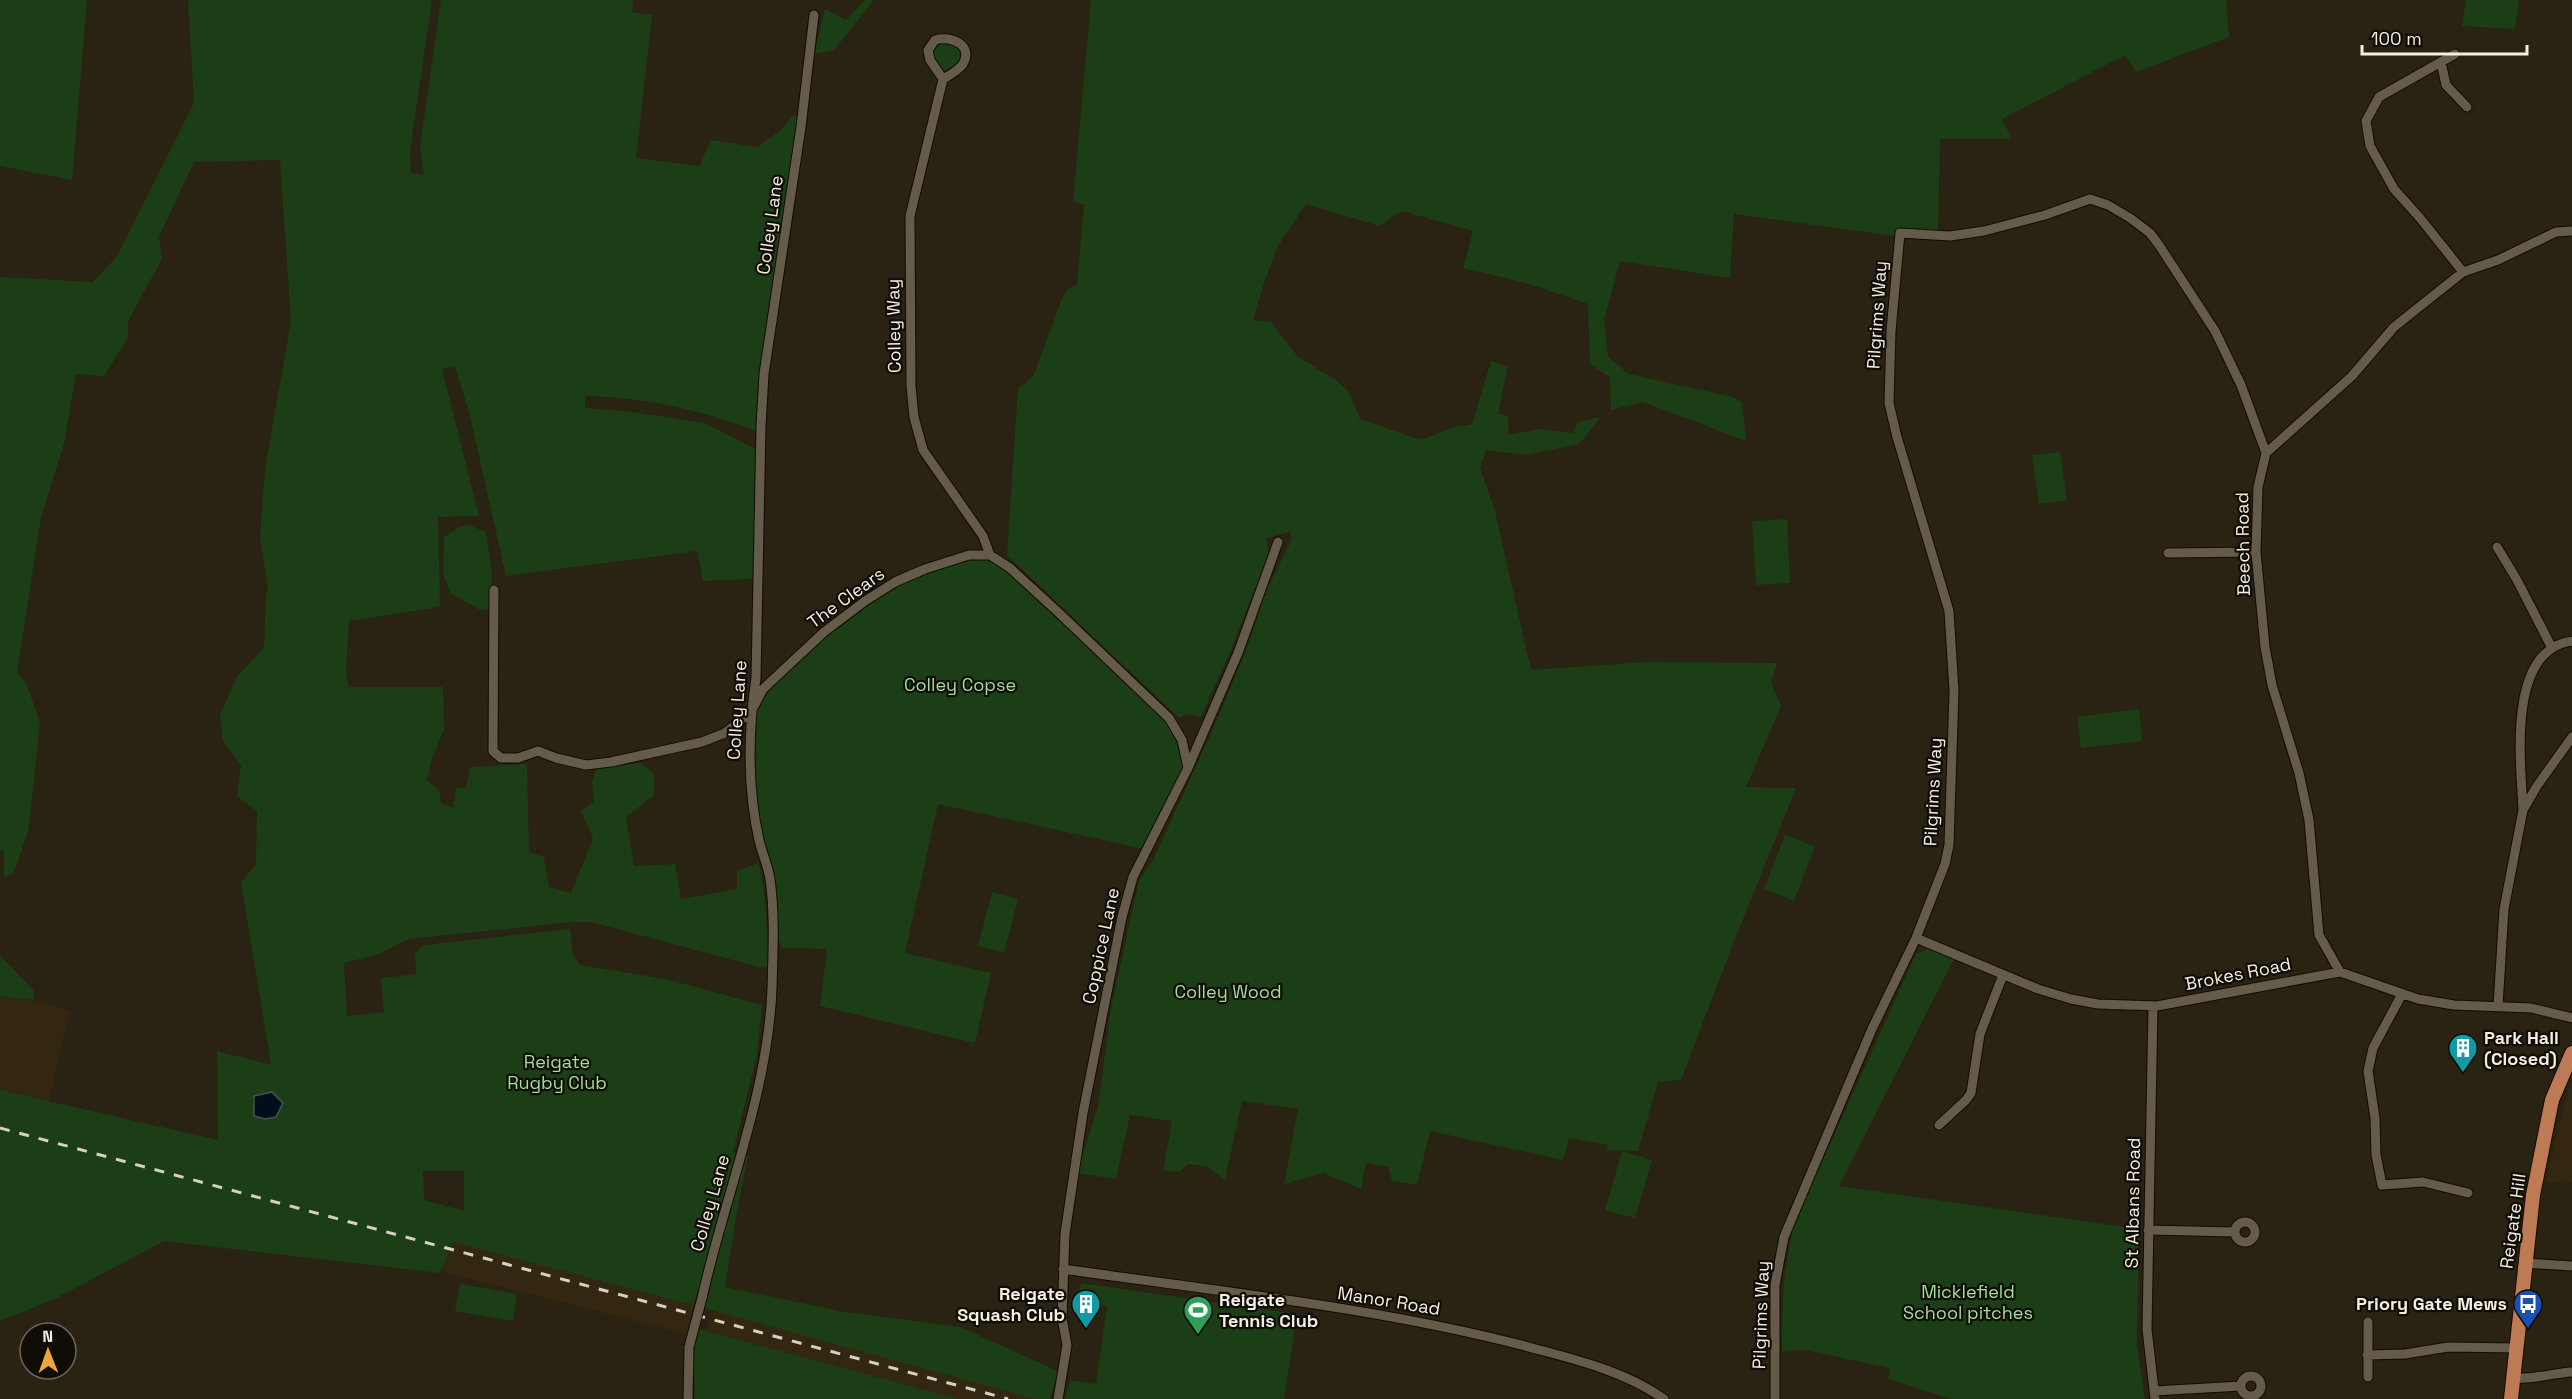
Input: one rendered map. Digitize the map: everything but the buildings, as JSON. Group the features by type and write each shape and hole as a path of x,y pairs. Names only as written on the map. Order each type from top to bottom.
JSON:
{"main road":[{"name":"Reigate Hill","path":"2511,1399 2533,1195 2552,1100 2572,1053"}],"street":[{"name":"Colley Lane","path":"688,1399 689,1347 753,1109 765,1055 772,990 770,878 759,841 749,762 751,712 756,678 761,426 764,374 801,127 814,15"},
{"path":"949,38 962,44 965,57 962,66 943,79 930,60 928,50 935,40 949,38"},
{"path":"2455,54 2379,97 2366,122 2370,146 2394,189 2463,272"},
{"path":"2441,62 2446,85 2467,107"},
{"name":"Colley Way","path":"943,79 910,216 911,386 917,433 923,450 983,536 990,555"},
{"name":"Pilgrims Way","path":"1775,1399 1775,1285 1784,1237 1872,1029 1916,938 1946,864 1949,845 1954,691 1949,611 1889,403 1891,331 1900,233 1950,236 1984,231 2044,215 2090,199 2108,205 2130,218 2151,234 2215,331 2241,385 2266,453"},
{"path":"2266,453 2352,376 2394,327 2463,272 2498,260 2556,232 2572,231"},
{"name":"Beech Road","path":"2266,453 2258,487 2256,552 2266,656 2272,685 2300,773 2309,820 2319,935 2340,972"},
{"name":"Coppice Lane","path":"1058,1399 1067,1346 1062,1318 1065,1234 1083,1113 1122,917 1133,877 1188,768 1238,652 1278,542"},
{"path":"2497,547 2552,648"},
{"path":"2168,553 2256,552"},
{"name":"The Clears","path":"494,590 493,751 501,758 518,758 538,751 586,765 633,758 702,742 725,733 751,712 763,689 824,632 865,601 895,582 925,569 969,555 990,555"},
{"path":"990,555 1010,568 1169,718 1182,740 1188,768"},
{"path":"2498,1006 2504,909 2523,810 2522,707 2532,675 2540,659 2552,648 2572,641"},
{"path":"2523,810 2572,737"},
{"name":"Brokes Road","path":"1916,938 2003,975 2071,999 2098,1004 2153,1006 2220,996 2340,972"},
{"path":"2340,972 2418,999 2454,1005 2531,1008 2572,1018"},
{"path":"1939,1125 1971,1093 1980,1034 2003,975"},
{"path":"2402,994 2373,1048 2368,1071 2375,1118 2376,1155 2382,1185 2423,1182 2468,1193"},
{"name":"St Albans Road","path":"2153,1006 2146,1329 2154,1395"},
{"path":"2148,1230 2235,1232"},
{"path":"2524,1263 2572,1266"},
{"name":"Manor Road","path":"1063,1269 1437,1325 1588,1364 1634,1380 1664,1399"},
{"path":"2368,1322 2368,1377"},
{"path":"2367,1354 2393,1355 2448,1347 2516,1348"},
{"path":"2513,1378 2523,1379 2541,1374 2572,1372"},
{"path":"2154,1395 2241,1386"}],"shaded area":[{"path":"0,996 33,1000 70,1011 49,1101 456,1243 694,1304 687,1334 0,1161"},
{"path":"2572,1080 2572,1181 2546,1182 2562,1112"},
{"path":"718,1301 1050,1399 839,1399 701,1340"}],"green space":[{"path":"0,0 87,0 72,180 0,166"},
{"name":"Reigate Rugby Club","path":"188,0 432,0 410,151 411,173 424,174 420,147 441,0 633,0 632,12 652,15 636,158 699,166 711,140 757,147 781,130 793,115 798,117 763,344 756,431 672,406 628,399 585,396 585,408 626,411 705,423 756,449 753,579 703,581 697,551 506,576 469,412 455,367 442,369 479,516 438,517 440,607 349,621 346,672 349,687 443,687 444,729 431,762 427,781 439,789 441,803 453,808 456,788 466,788 470,767 527,764 529,852 544,857 549,887 571,893 593,838 581,811 594,802 592,782 596,768 641,763 654,774 654,795 626,817 634,866 675,864 681,899 737,889 737,871 759,863 766,914 768,966 763,968 591,922 408,939 379,954 344,963 347,1016 384,1012 381,978 416,974 415,953 424,945 570,929 573,955 580,965 666,979 762,1005 757,1055 733,1152 748,1156 725,1287 840,1311 960,1327 1058,1371 1050,1399 1035,1399 704,1308 708,1293 697,1291 694,1304 681,1302 453,1242 440,1273 164,1241 55,1299 0,1321 0,1090 218,1140 217,1051 271,1065 241,883 256,864 257,811 237,796 241,765 223,741 220,716 237,676 264,648 268,587 260,538 265,469 291,321 280,160 194,162 159,237 162,259 128,321 128,338 104,376 76,374 64,444 41,517 17,673 26,683 40,722 29,828 14,873 4,877 4,850 0,850 0,277 93,282 117,256 194,103","holes":["423,1171 464,1171 464,1211 424,1200"]},
{"path":"865,0 874,0 834,50 814,54 825,9 846,20"},
{"name":"Colley Wood","path":"1091,0 2226,0 2229,37 2136,72 2125,55 2002,119 2012,139 1940,139 1938,230 1923,240 1734,214 1730,278 1620,261 1604,320 1608,357 1629,374 1733,397 1742,402 1746,441 1643,402 1611,410 1610,377 1590,364 1588,304 1526,283 1463,268 1473,231 1402,211 1379,226 1306,204 1278,246 1253,320 1271,322 1298,357 1336,380 1349,392 1360,419 1421,440 1454,427 1472,424 1491,361 1508,366 1498,413 1508,417 1509,435 1539,429 1574,433 1577,422 1601,417 1579,444 1526,455 1486,450 1480,468 1495,511 1531,670 1647,662 1777,663 1771,683 1781,706 1746,787 1796,788 1681,1080 1658,1082 1638,1151 1607,1150 1608,1145 1569,1138 1563,1160 1430,1131 1417,1185 1392,1181 1388,1167 1366,1163 1361,1189 1324,1173 1284,1184 1298,1109 1242,1101 1225,1180 1206,1166 1188,1164 1179,1172 1163,1171 1172,1121 1130,1115 1116,1179 1077,1173 1098,1106 1111,1009 1139,881 1153,860 1218,718 1249,642 1267,589 1292,539 1290,532 1267,538 1268,555 1233,645 1201,717 1186,714 1179,718 1007,555 1018,388 1033,377 1062,298 1068,289 1077,285 1084,205 1073,201"},
{"path":"2466,0 2519,0 2515,29 2462,26"},
{"path":"949,41 960,49 960,60 947,72 941,71 932,52 938,43"},
{"path":"2060,452 2067,500 2039,504 2032,455"},
{"path":"1787,519 1790,583 1756,585 1752,521"},
{"path":"469,525 486,532 492,573 490,609 480,610 450,593 443,573 444,537 457,528"},
{"name":"Colley Copse","path":"990,555 1169,718 1182,740 1188,768 1148,850 938,804 905,953 991,973 975,1043 820,1006 827,949 782,948 772,925 770,878 759,841 751,712 763,689 843,617 925,569"},
{"path":"2139,709 2142,741 2081,748 2077,717"},
{"path":"1785,835 1815,846 1794,901 1764,889"},
{"path":"992,892 1018,899 1004,953 978,946"},
{"name":"Micklefield School pitches","path":"1930,948 1954,959 1839,1186 2139,1229 2137,1347 2145,1399 1951,1399 1888,1379 1890,1368 1804,1350 1782,1351 1784,1286 1795,1221 1916,954"},
{"path":"0,955 34,991 33,1000 0,996"},
{"path":"1622,1151 1652,1160 1635,1218 1605,1210"},
{"name":"Reigate Tennis Club","path":"1081,1283 1297,1314 1284,1399 1065,1399 1070,1380 1096,1384 1107,1306 1077,1301"},
{"path":"460,1284 517,1294 513,1321 455,1311"},
{"path":"698,1329 959,1399 695,1399 693,1347"}],"water":[{"path":"272,1092 283,1103 276,1117 265,1119 254,1116 254,1096"}],"railway":[{"path":"0,1128 1008,1399"}],"place":[{"name":"Park Hall (Closed)","path":"2463,1074"},
{"name":"Reigate Squash Club","path":"1086,1330"},
{"name":"Priory Gate Mews","path":"2528,1330"},
{"name":"Reigate Tennis Club","path":"1198,1336"}]}
